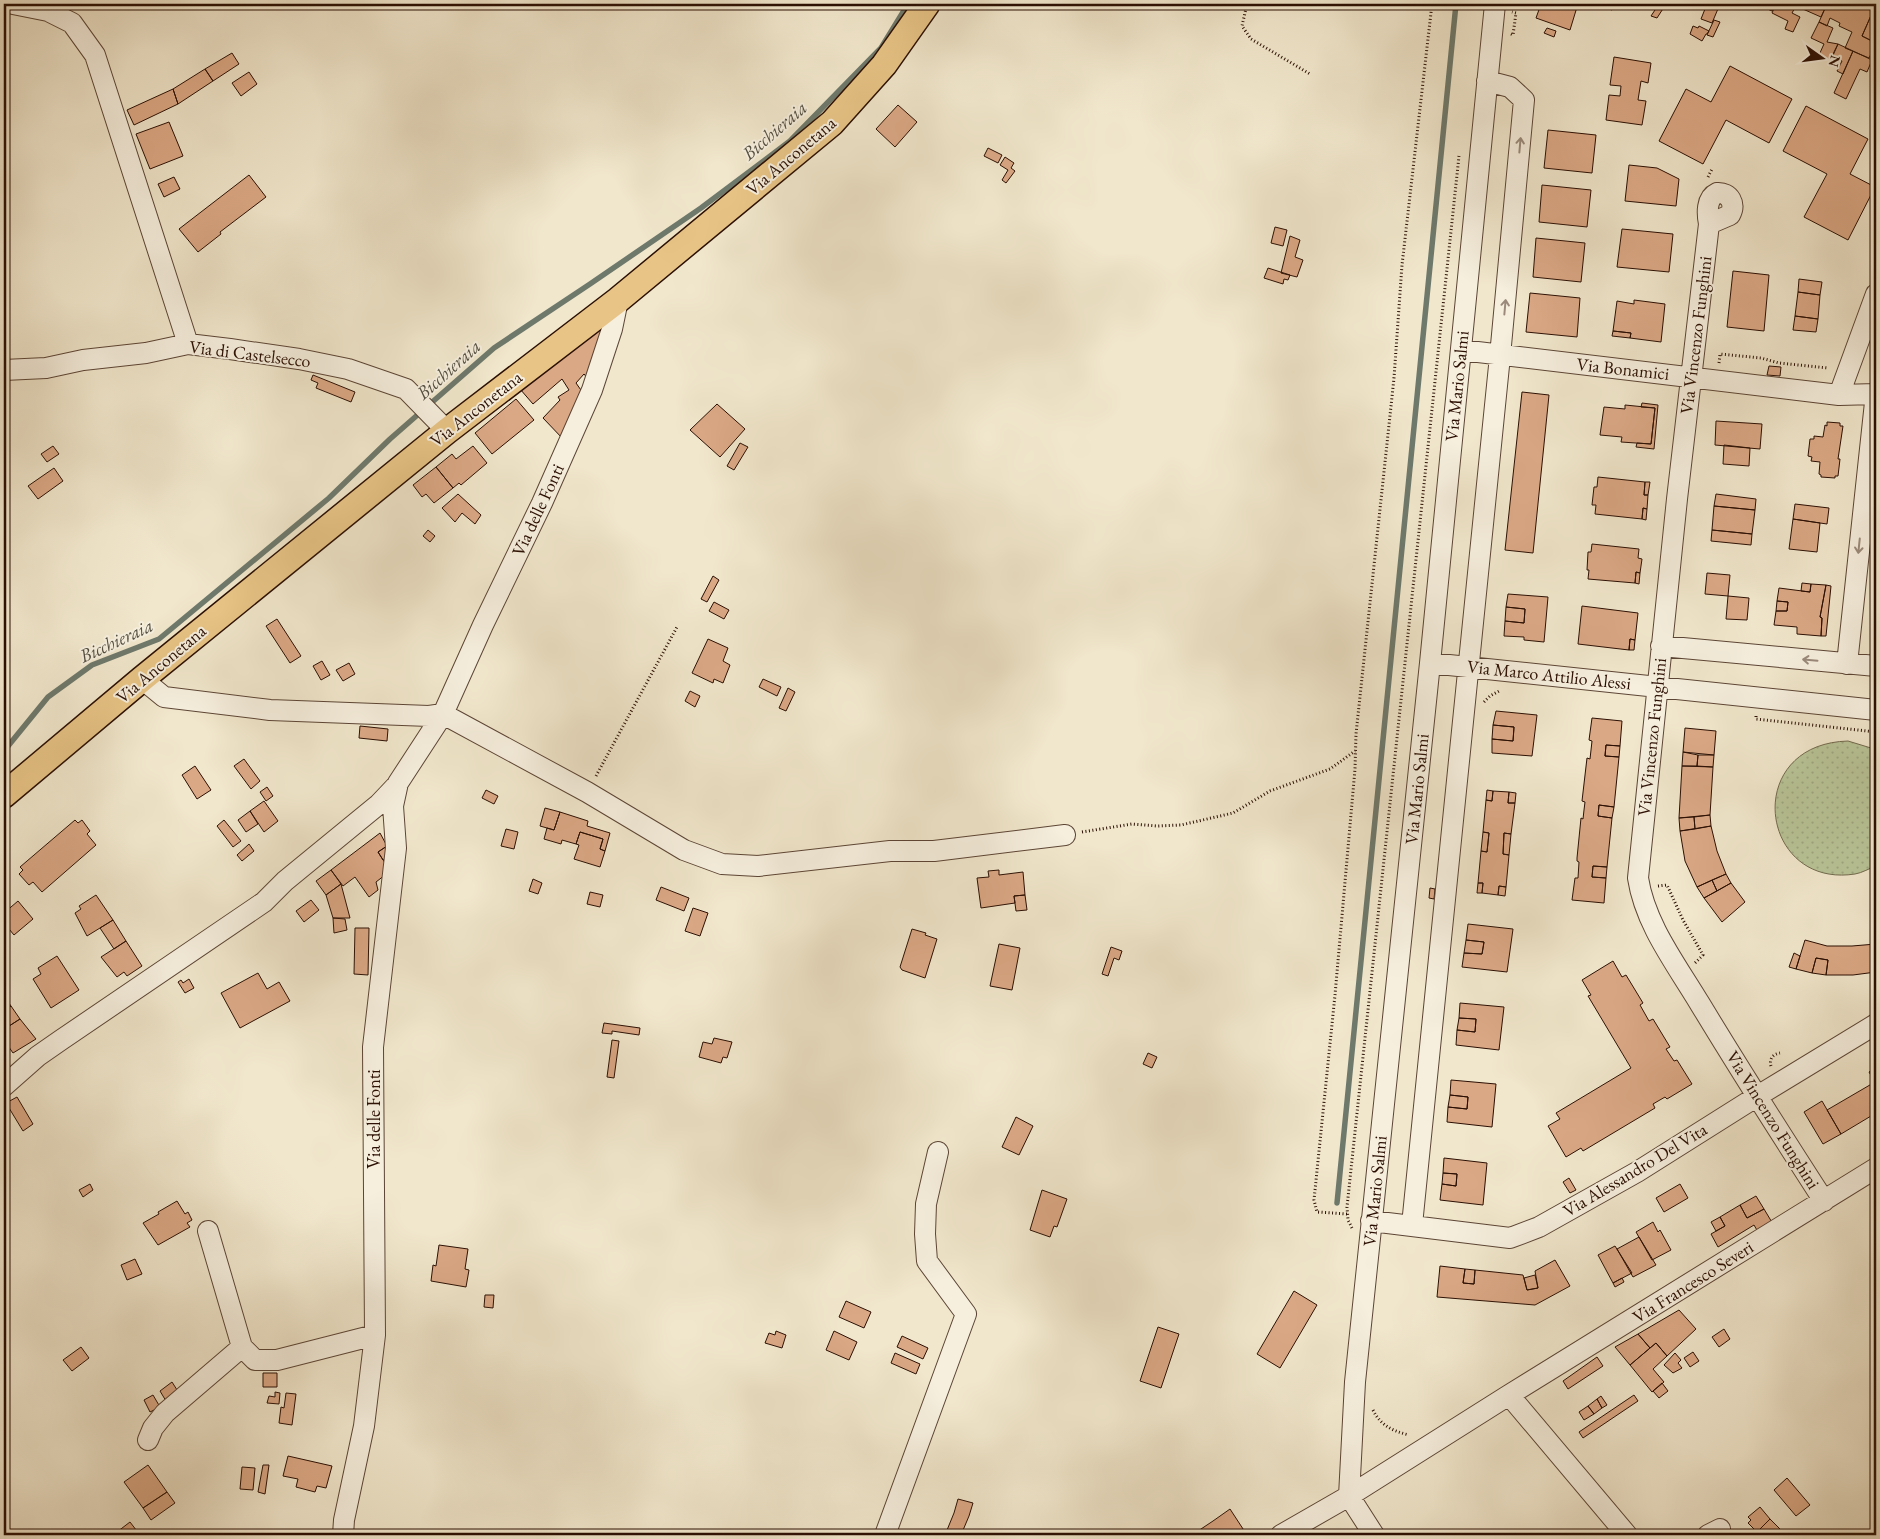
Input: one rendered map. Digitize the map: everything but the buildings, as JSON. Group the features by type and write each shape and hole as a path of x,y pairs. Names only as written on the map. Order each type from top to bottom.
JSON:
{"main road":[{"name":"Via Anconetana","path":"4,795 441,425 618,300 832,124 884,65 927,4"}],"street":[{"path":"14,4 48,11 72,23 95,55 188,344"},
{"name":"Via Mario Salmi","path":"1350,1496 1355,1382 1430,663 1494,4"},
{"path":"1412,1225 1524,100 1510,87 1487,81"},
{"name":"Via Vincenzo Funghini","path":"1709,224 1690,376 1638,878 1641,895 1655,930 1756,1097 1824,1201"},
{"path":"1839,395 1876,294"},
{"name":"Via delle Fonti","path":"343,1535 344,1520 364,1426 375,1335 373,1047 396,848 393,806 398,783 443,714 542,502 592,390 612,329 618,300"},
{"name":"Via di Castelsecco","path":"4,370 46,368 83,360 146,353 188,344 299,359 348,369 406,389 441,425"},
{"name":"Via Bonamici","path":"1461,350 1839,395 1876,393 1847,664"},
{"path":"1661,646 1876,666"},
{"name":"Via Marco Attilio Alessi","path":"1430,663 1876,710"},
{"path":"142,679 164,697 270,710 428,716 443,714 587,792 684,850 722,864 758,866 890,851 934,850 1065,834"},
{"path":"4,1086 38,1056 264,902 285,881 379,804 398,783"},
{"name":"Via Alessandro Del Vita","path":"1371,1221 1510,1238 1539,1227 1637,1172 1876,1024"},
{"path":"884,1535 966,1314 927,1261 925,1234 926,1204 938,1152"},
{"name":"Via Francesco Severi","path":"1287,1534 1876,1168"},
{"path":"208,1231 242,1348 255,1360 277,1360 375,1335"},
{"path":"148,1440 153,1428 164,1413 242,1348"},
{"path":"1509,1395 1627,1535"},
{"path":"1350,1496 1374,1535"}],"path":[{"path":"1247,4 1242,26 1251,39 1310,74"},
{"path":"1347,1214 1317,1212 1314,1200 1335,995 1356,734 1394,378 1402,265 1432,4"},
{"path":"1508,42 1509,34 1513,35 1516,13 1512,12 1512,4"},
{"path":"1369,1242 1355,1232 1348,1220 1347,1214 1459,154"},
{"path":"1705,184 1712,169"},
{"path":"1715,365 1720,366 1720,354 1761,358 1779,363 1832,368"},
{"path":"587,792 677,627"},
{"path":"1481,707 1490,696 1503,689"},
{"path":"1756,714 1756,719 1876,732"},
{"path":"1085,832 1132,824 1182,825 1233,813 1270,791 1330,769 1356,750"},
{"path":"1653,887 1667,885 1702,955 1693,964 1698,972"},
{"path":"1775,1072 1770,1064 1771,1059 1780,1053"},
{"path":"1372,1408 1381,1422 1388,1428 1412,1436"}],"green space":[{"path":"1848,741 1871,748 1876,752 1876,866 1855,874 1823,873 1798,860 1782,839 1775,814 1778,788 1790,765 1814,748"}],"waterway":[{"name":"Bicchieraia","path":"4,751 48,697 92,665 159,639 329,498 390,439 494,348 701,208 790,141 881,48 908,4"},
{"path":"1337,1203 1456,4"}]}
